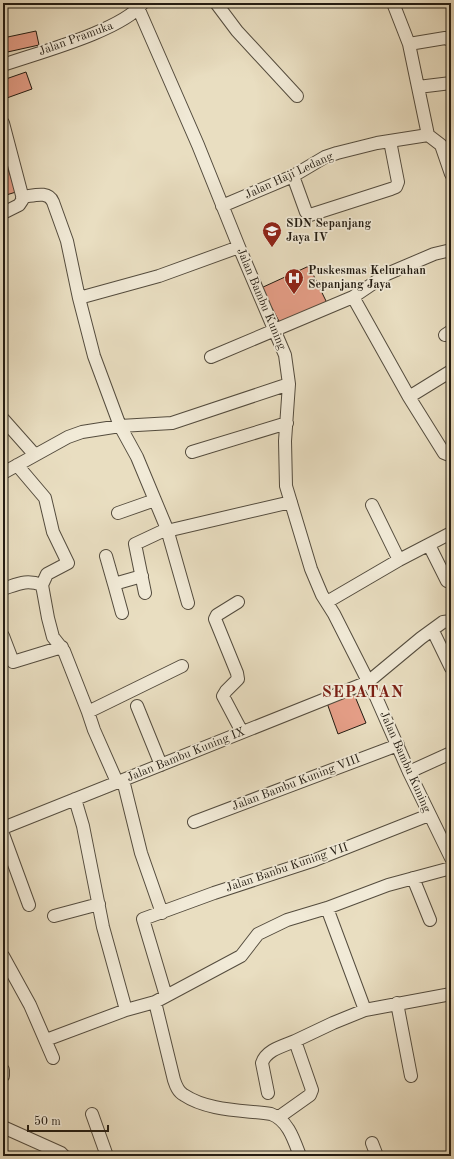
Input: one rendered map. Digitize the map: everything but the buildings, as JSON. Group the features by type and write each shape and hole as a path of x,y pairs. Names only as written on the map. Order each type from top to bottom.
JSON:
{"street":[{"path":"216,3 237,31 298,96"},
{"path":"393,3 409,44 428,135 441,145 451,174"},
{"name":"Jalan Pramuka","path":"3,65 116,25 139,5"},
{"name":"Jalan Bambu Kuning","path":"139,5 285,355 289,384 285,469 291,502 311,569 368,682 429,815 451,858"},
{"path":"409,44 445,38 451,40"},
{"path":"418,87 451,83"},
{"path":"3,123 23,200 19,205 3,213"},
{"name":"Jalan Haji Ledang","path":"222,206 293,176 325,157 360,147 428,135"},
{"path":"293,176 306,212 310,215 391,189 396,187 398,182 390,142"},
{"path":"22,197 46,195 51,197 67,242 79,298 94,356 120,426 137,457 167,529 188,603"},
{"path":"79,298 159,276 239,247"},
{"path":"211,356 275,331 297,320 353,297 387,274 434,254 451,250"},
{"path":"353,297 409,397 444,453 449,455"},
{"path":"409,397 451,372"},
{"path":"3,473 35,455 82,432 120,426 172,423 289,384"},
{"path":"3,419 35,455"},
{"path":"192,452 287,423"},
{"path":"17,465 45,498 53,532 68,563 47,574 42,585 48,618 54,637 62,647 94,730 120,781 141,853 162,913"},
{"path":"118,513 155,500"},
{"path":"145,594 135,544 167,529 171,530 209,522 291,502"},
{"path":"372,505 399,560"},
{"path":"327,602 399,560 451,533"},
{"path":"429,545 447,581"},
{"path":"106,556 122,613"},
{"path":"114,584 142,576"},
{"path":"3,589 14,584 31,581 42,585"},
{"path":"238,602 217,615 215,619 237,673 238,679 226,691 224,696 242,732"},
{"name":"Jalan Bambu Kuning IX","path":"3,828 368,682 421,638 447,621"},
{"path":"432,631 451,668"},
{"path":"3,636 13,662 62,647"},
{"path":"88,712 182,666"},
{"path":"137,706 161,765"},
{"name":"Jalan Bambu Kuning VIII","path":"194,822 398,745"},
{"path":"409,772 451,753"},
{"path":"74,800 83,826 103,927 126,1010"},
{"name":"Jalan Banbu Kuning VII","path":"166,996 143,919 214,893 315,860 429,815"},
{"path":"3,834 29,905"},
{"path":"46,1040 126,1010 155,1002 241,956 258,934 287,920 327,908 388,885 451,868"},
{"path":"413,878 430,920"},
{"path":"54,916 99,904"},
{"path":"327,908 365,1010"},
{"path":"3,956 30,1005 53,1058"},
{"path":"268,1093 262,1063 264,1058 273,1051 365,1010 451,994"},
{"path":"155,1002 174,1080 177,1088 183,1095 208,1105 271,1114 279,1117 284,1122 300,1156"},
{"path":"397,1003 411,1076"},
{"path":"279,1117 310,1095 312,1090 295,1041"},
{"path":"3,1070 3,1076"},
{"path":"92,1114 107,1156"},
{"path":"3,1127 62,1153 64,1156"},
{"path":"372,1143 377,1156"}],"place":[{"name":"SDN Sepanjang Jaya IV","path":"272,248"},
{"name":"Puskesmas Kelurahan Sepanjang Jaya","path":"294,295"}],"district":[{"name":"SEPATAN","path":"363,693"}]}
